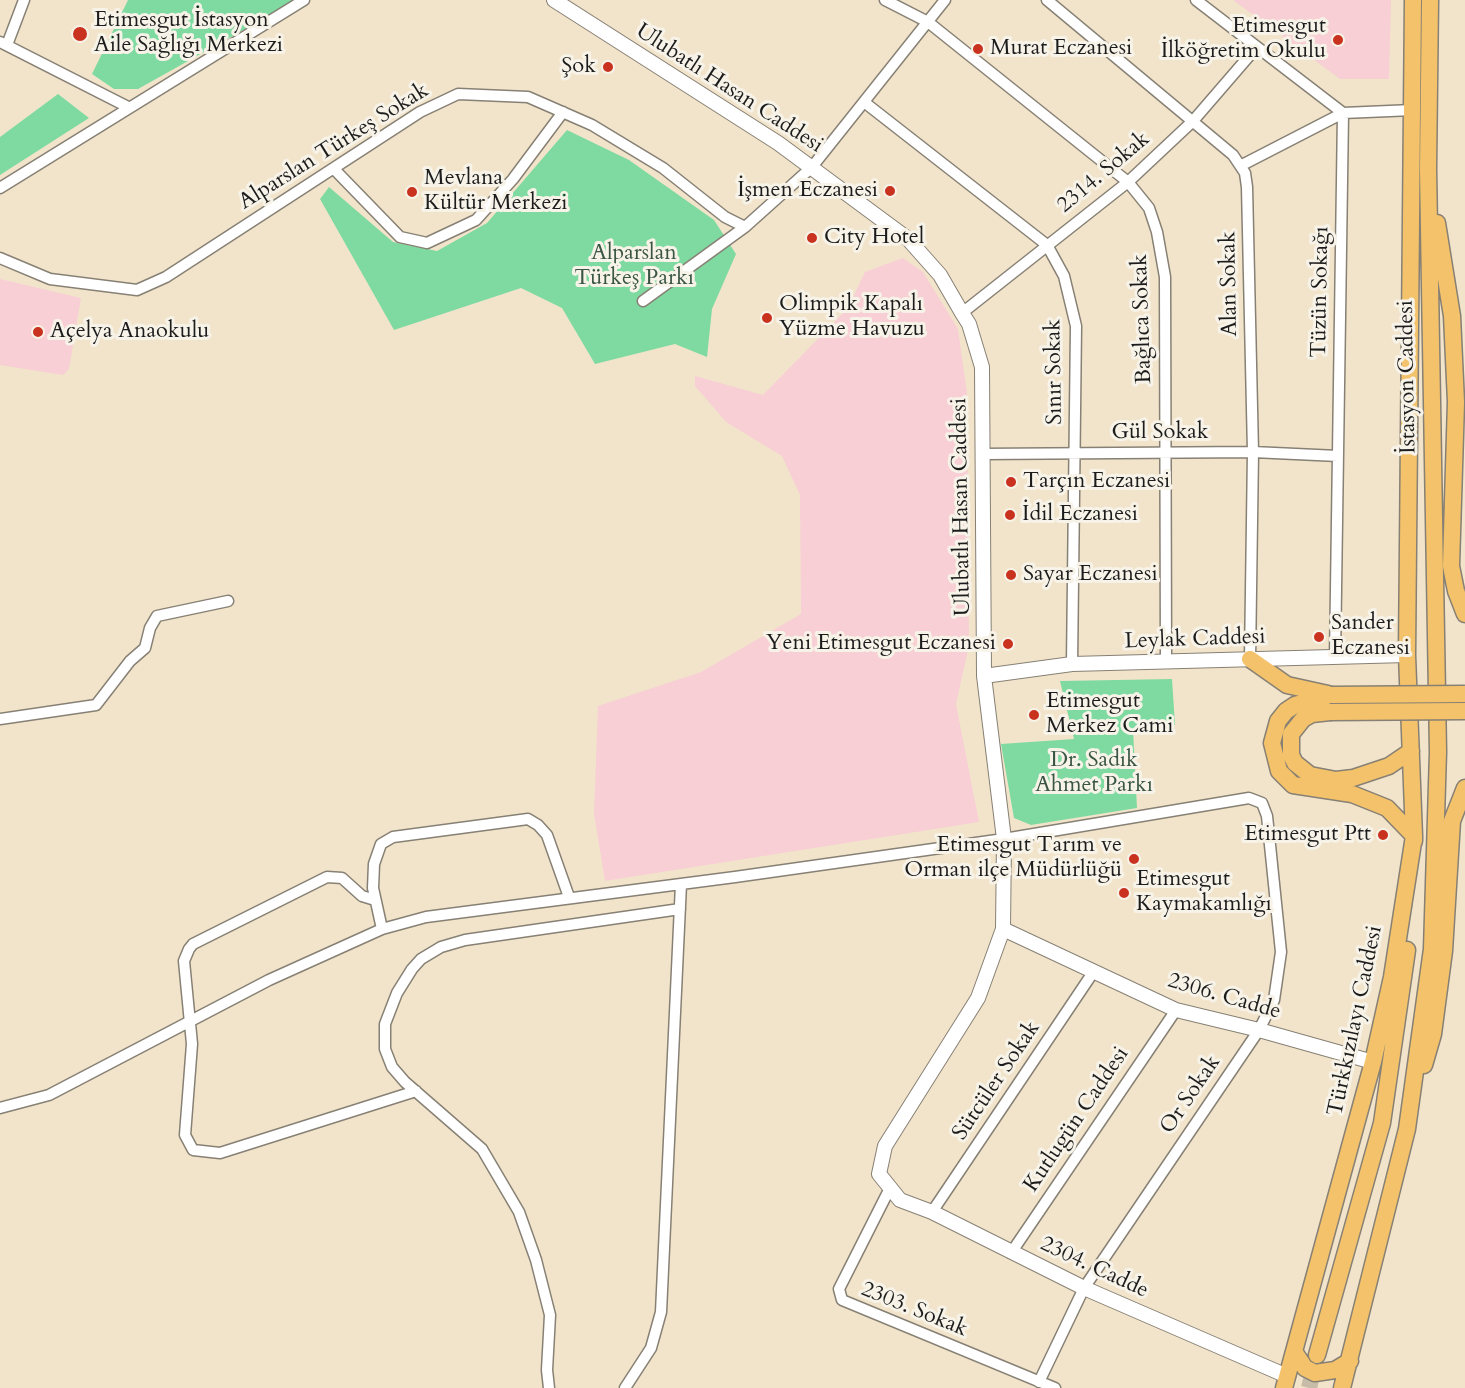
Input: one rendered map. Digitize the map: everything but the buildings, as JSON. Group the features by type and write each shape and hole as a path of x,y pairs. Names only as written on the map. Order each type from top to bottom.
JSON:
{"main road":[{"name":"İstasyon Caddesi","path":"1407,655 1413,0"},
{"name":"İstasyon Caddesi","path":"1407,1129 1432,949 1438,752 1428,169 1430,0"},
{"path":"1428,169 1452,316 1456,402 1451,566 1456,591 1465,614"},
{"name":"Türkkızılayı Caddesi","path":"1290,1384 1295,1353 1373,1062 1392,977 1414,836 1407,655"},
{"path":"1250,659 1287,685 1331,703 1465,711"},
{"path":"1317,1355 1382,1123 1399,1019 1410,922 1414,836 1387,808 1352,794 1293,785 1278,771 1272,743 1278,721 1295,705 1465,694"},
{"path":"1331,703 1303,719 1291,734 1291,754 1301,770 1310,775 1336,780 1362,776 1389,766 1411,751"},
{"path":"1342,1388 1433,1034 1444,951 1448,846 1452,821 1465,788"},
{"path":"1295,1353 1305,1368 1315,1373 1335,1370 1350,1361"}],"street":[{"path":"24,0 3,43 128,107"},
{"path":"0,188 304,0"},
{"name":"Ulubatlı Hasan Caddesi","path":"555,0 812,167 908,239 940,275 969,324 982,368 984,676 1004,839 1003,928 978,998 885,1146 879,1174 890,1188"},
{"name":"Bağlıca Sokak","path":"885,0 928,22 1128,182 1149,208 1163,258 1166,661"},
{"path":"643,301 745,227 812,167 945,0"},
{"path":"1047,0 1193,121 1242,165 1343,113 1413,110"},
{"path":"1196,0 1343,113"},
{"name":"2314. Sokak","path":"962,313 1128,182 1193,121 1256,48"},
{"name":"Alparslan Türkeş Sokak","path":"0,258 50,279 137,290 166,277 420,111 459,94 528,97 592,125 663,168 725,217 745,227"},
{"name":"Sınır Sokak","path":"864,102 1047,245 1064,276 1075,318 1072,664"},
{"path":"334,169 400,237 427,243 476,220 513,179 563,112"},
{"name":"Tüzün Sokağı","path":"1335,657 1343,113"},
{"name":"Alan Sokak","path":"1242,165 1247,187 1253,452 1250,659"},
{"name":"Gül Sokak","path":"982,454 1253,452 1338,456"},
{"path":"0,719 96,705 130,661 145,648 150,628 157,616 228,601"},
{"name":"Leylak Caddesi","path":"984,676 1072,664 1407,655"},
{"name":"Or Sokak","path":"1004,839 1249,798 1262,803 1267,816 1281,952 1274,1000 1259,1030 1084,1288 1040,1382"},
{"path":"382,929 375,900 373,875 376,852 389,838 522,818 538,825 547,835 569,897"},
{"path":"0,1108 49,1095 269,980 382,929 426,917 1004,839"},
{"path":"375,900 362,896 342,878 327,877 193,944 184,962 192,1044 185,1135 189,1146 199,1152 228,1151 416,1091"},
{"path":"625,1388 651,1348 661,1312 681,884"},
{"path":"549,1388 547,1370 551,1328 548,1303 519,1212 482,1149 392,1067 385,1049 384,1032 390,1008 404,981 421,959 431,952 465,940 680,909"},
{"name":"2306. Cadde","path":"1003,928 1176,1010 1259,1030 1373,1062"},
{"name":"Sütcüler Sokak","path":"932,1212 1094,971"},
{"name":"Kutlugün Caddesi","path":"1011,1253 1176,1010"},
{"name":"2304. Cadde","path":"890,1188 900,1200 932,1212 1011,1253 1290,1384"},
{"name":"2303. Sokak","path":"890,1188 839,1289 842,1300 1055,1388"}],"shaded area":[{"name":"Etimesgut İlköğretim Okulu","path":"1233,0 1391,0 1389,79 1340,79"},
{"path":"903,258 923,272 958,329 967,393 969,645 956,704 979,822 605,881 594,814 598,706 701,672 801,614 800,495 782,456 726,422 695,386 695,376 763,395 848,308 865,272"},
{"name":"Açelya Anaokulu","path":"0,279 81,298 69,369 63,375 0,365"}],"green space":[{"path":"128,0 297,0 138,89 114,89 92,74"},
{"path":"58,94 89,118 0,175 0,137"},
{"name":"Alparslan Türkeş Parkı","path":"567,130 629,160 714,220 736,254 712,309 707,357 675,344 595,364 562,308 521,288 394,330 320,199 329,187 393,242 437,251 487,223"},
{"name":"Dr. Sadık Ahmet Parkı","path":"1172,679 1175,725 1133,729 1137,808 1031,825 1014,818 1001,744 1074,739 1060,681"}],"tunnel":[{"path":"1309,1388 1317,1355"}],"place":[{"name":"Etimesgut İstasyon Aile Sağlığı Merkezi","path":"80,34"},
{"name":"Etimesgut İlköğretim Okulu","path":"1338,40"},
{"name":"Murat Eczanesi","path":"978,49"},
{"name":"Şok","path":"608,67"},
{"name":"İşmen Eczanesi","path":"890,191"},
{"name":"Mevlana Kültür Merkezi","path":"412,192"},
{"name":"City Hotel","path":"812,238"},
{"name":"Olimpik Kapalı Yüzme Havuzu","path":"767,318"},
{"name":"Açelya Anaokulu","path":"38,332"},
{"name":"Tarçın Eczanesi","path":"1011,482"},
{"name":"İdil Eczanesi","path":"1010,515"},
{"name":"Sayar Eczanesi","path":"1011,575"},
{"name":"Sander Eczanesi","path":"1319,637"},
{"name":"Yeni Etimesgut Eczanesi","path":"1008,644"},
{"name":"Etimesgut Merkez Cami","path":"1034,715"},
{"name":"Etimesgut Ptt","path":"1383,835"},
{"name":"Etimesgut Tarım ve Orman ilçe Müdürlüğü","path":"1134,859"},
{"name":"Etimesgut Kaymakamlığı","path":"1124,893"}]}
